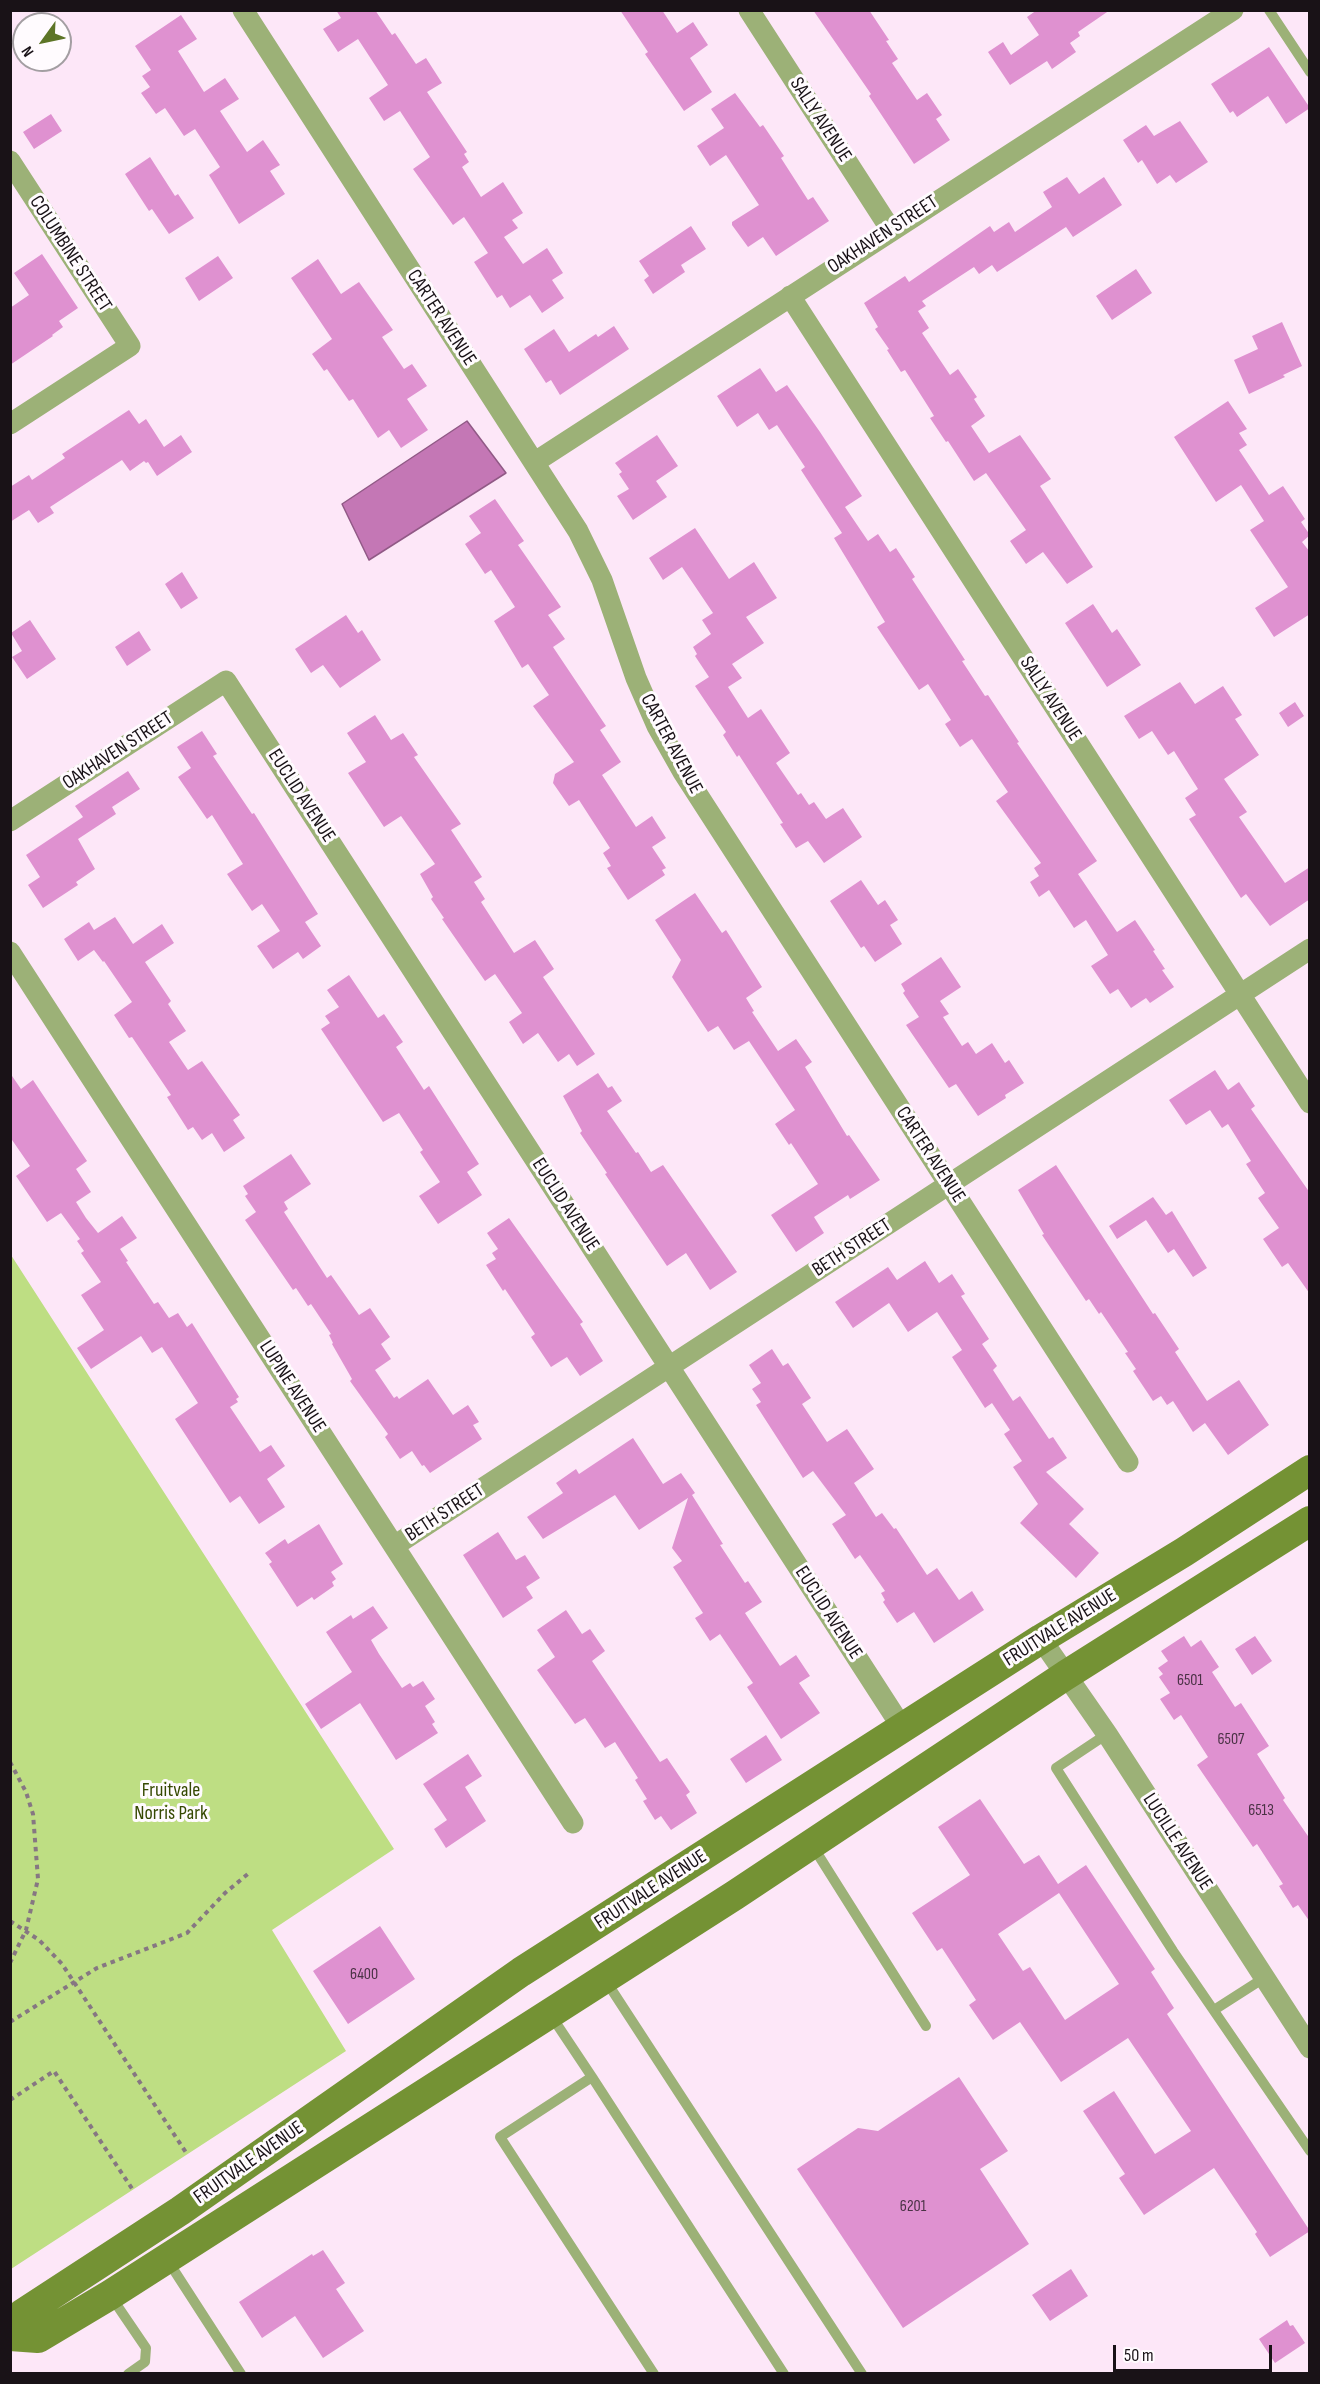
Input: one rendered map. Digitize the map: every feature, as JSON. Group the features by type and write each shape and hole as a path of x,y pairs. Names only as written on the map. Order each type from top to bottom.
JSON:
{"main road":[{"name":"FRUITVALE AVENUE","path":"1310,1470 1184,1552 1041,1639 521,1972 180,2211 22,2314 10,2335 39,2338 110,2295 812,1845 1066,1675 1310,1521"},
{"path":"428,2037 453,2074"}],"street":[{"name":"CARTER AVENUE","path":"243,10 578,531 602,580 636,678 657,726 683,772 1128,1462"},
{"name":"SALLY AVENUE","path":"749,10 891,230"},
{"name":"OAKHAVEN STREET","path":"535,462 1233,10"},
{"name":"COLUMBINE STREET","path":"10,161 130,346 10,424"},
{"name":"SALLY AVENUE","path":"790,296 1310,1103"},
{"name":"OAKHAVEN STREET","path":"10,821 226,681"},
{"name":"EUCLID AVENUE","path":"226,681 903,1729"},
{"name":"BETH STREET","path":"394,1546 1310,949"},
{"name":"LUPINE AVENUE","path":"10,952 573,1823"},
{"name":"LUCILLE AVENUE","path":"1041,1639 1107,1734 1310,2048"}],"lane":[{"path":"1269,10 1310,72"},
{"path":"1107,1734 1056,1768 1173,1951 1310,2151"},
{"path":"812,1845 926,2026"},
{"path":"604,1978 862,2373"},
{"path":"1214,2010 1264,1978"},
{"path":"549,2013 784,2373"},
{"path":"592,2077 500,2137 654,2373"},
{"path":"166,2258 241,2373"},
{"path":"110,2295 146,2348 146,2362 128,2373"}],"path":[{"path":"10,1762 26,1792 33,1814 38,1850 38,1879 26,1930 10,1963"},
{"path":"10,2022 97,1968 187,1933 225,1893 249,1873"},
{"path":"10,1921 26,1930 50,1950 74,1981 187,2154"},
{"path":"10,2100 54,2072 133,2190"}],"green space":[{"name":"Fruitvale Norris Park","path":"11,1255 394,1849 272,1930 346,2051 11,2269"}],"shaded area":[{"path":"467,421 506,473 369,560 342,504"}],"building":[{"path":"336,10 375,10 392,35 395,33 416,64 426,58 442,83 427,92 467,152 464,154 469,162 462,167 481,197 503,182 523,213 512,220 518,228 504,237 523,264 547,248 563,273 552,280 564,298 542,313 530,295 510,308 502,295 497,298 474,262 488,253 464,217 453,225 413,169 430,157 400,111 384,121 369,98 388,85 358,39 338,52 323,29 341,18"},
{"path":"620,10 662,10 677,33 693,22 708,45 690,58 712,92 684,111 645,54 648,52"},
{"path":"813,10 869,10 889,40 886,41 898,59 892,63 917,100 927,93 942,115 936,119 950,140 914,164 869,96 871,94"},
{"path":"1037,10 1110,10 1078,32 1080,36 1070,43 1076,52 1052,69 1047,61 1010,85 988,52 1003,42 1011,55 1039,35 1027,17"},
{"path":"181,15 197,39 178,51 204,92 225,78 239,99 220,111 247,152 263,140 280,165 270,171 285,194 239,224 209,175 220,167 195,129 184,136 165,108 156,114 141,93 150,87 142,76 151,70 135,46"},
{"path":"1269,47 1310,108 1286,124 1268,96 1237,117 1233,111 1230,113 1211,84"},
{"path":"735,93 760,127 763,125 784,156 781,158 808,200 813,197 829,221 776,256 763,237 748,247 732,225 732,222 759,205 726,155 710,166 697,146 724,128 711,109"},
{"path":"51,114 62,131 34,149 23,132"},
{"path":"1180,121 1208,162 1176,183 1170,175 1157,184 1142,160 1138,163 1123,140 1146,125 1154,136"},
{"path":"150,157 175,196 178,194 194,218 169,234 152,209 149,211 125,174"},
{"path":"1067,177 1079,194 1104,177 1122,205 1073,237 1066,227 997,272 992,265 979,274 974,267 922,301 926,306 918,311 929,328 922,333 950,375 958,369 977,397 974,399 985,416 971,426 989,453 1020,435 1051,479 1040,486 1093,567 1067,584 1043,552 1026,564 1010,541 1026,530 986,473 974,481 948,441 946,442 930,418 934,416 905,370 901,372 887,350 889,349 875,329 878,327 864,303 905,276 909,282 990,226 994,232 1009,222 1015,232 1052,207 1043,192"},
{"path":"691,226 706,249 681,265 685,272 653,294 644,280 649,276 639,261"},
{"path":"42,254 78,308 59,321 63,327 53,336 10,365 10,308 29,295 14,273"},
{"path":"218,256 233,278 199,301 185,278"},
{"path":"318,259 341,294 359,282 393,330 382,337 404,369 412,364 427,386 407,399 428,430 401,448 389,430 378,438 353,399 349,401 327,369 324,371 312,354 332,339 291,278"},
{"path":"1136,269 1152,293 1112,320 1096,296"},
{"path":"1282,322 1302,366 1249,394 1234,360 1258,349 1252,336"},
{"path":"614,326 629,349 560,395 551,380 546,383 524,349 554,329 569,352 596,334 598,337"},
{"path":"760,368 776,392 787,385 820,432 862,496 845,507 868,541 878,534 890,552 896,548 915,577 912,579 965,660 962,661 985,696 988,695 1019,742 1017,743 1097,861 1078,874 1117,932 1135,920 1155,950 1153,951 1165,969 1162,970 1174,987 1150,1003 1146,998 1131,1008 1118,989 1110,994 1091,966 1108,955 1086,920 1074,928 1049,890 1039,897 1030,882 1039,876 1034,868 1041,863 996,801 1008,792 972,739 960,747 945,724 951,720 928,684 919,690 877,627 885,622 834,538 842,533 801,470 805,467 777,425 769,430 758,413 737,427 717,396"},
{"path":"1228,401 1247,429 1239,433 1247,445 1239,450 1269,495 1283,486 1305,519 1301,522 1310,535 1302,542 1310,552 1310,614 1274,637 1255,608 1288,587 1250,530 1264,521 1241,485 1216,502 1174,437"},
{"path":"129,410 139,424 146,419 164,447 181,435 192,452 157,476 148,462 144,461 130,471 122,460 50,507 54,513 38,523 29,510 10,522 10,487 29,475 32,480 65,458 62,454"},
{"path":"657,435 678,466 656,481 667,497 633,520 617,496 629,489 619,474 622,472 615,463"},
{"path":"495,499 524,541 518,545 561,607 548,615 565,639 553,647 606,726 600,730 621,762 602,775 636,827 652,816 666,838 652,847 666,868 662,870 665,875 628,900 607,868 611,866 603,853 610,848 579,800 569,806 553,783 555,774 574,762 533,706 549,695 528,664 522,668 494,621 515,607 491,570 485,574 465,544 481,533 469,516"},
{"path":"695,528 729,579 754,562 777,598 746,617 764,643 732,664 742,678 728,687 748,718 761,709 790,753 776,763 798,795 801,793 809,805 814,802 826,819 843,808 862,837 824,863 808,841 796,848 780,824 783,823 739,755 737,757 723,735 726,732 695,686 709,677 695,656 697,654 693,647 711,634 702,620 713,613 682,567 663,580 649,558"},
{"path":"182,572 198,598 181,609 165,584"},
{"path":"1093,604 1112,633 1117,629 1141,665 1107,687 1065,623"},
{"path":"346,615 358,633 362,630 381,660 340,688 323,665 311,673 295,649"},
{"path":"30,620 56,659 27,679 12,657 22,651 11,633"},
{"path":"139,631 151,650 127,666 115,647"},
{"path":"1180,682 1195,704 1223,686 1242,715 1235,719 1259,755 1224,779 1247,812 1239,817 1285,883 1310,867 1310,899 1270,926 1246,894 1241,898 1189,819 1196,815 1185,798 1198,789 1174,751 1168,755 1152,731 1139,739 1124,716"},
{"path":"1295,702 1304,716 1288,727 1279,713"},
{"path":"375,715 391,740 403,733 418,755 414,757 461,824 451,830 482,877 474,882 485,899 481,902 514,953 535,940 554,969 543,977 595,1054 577,1066 569,1054 558,1062 538,1033 523,1044 509,1022 522,1013 495,974 485,981 442,919 444,918 431,899 433,897 420,874 435,864 401,816 384,827 348,773 366,762 347,733"},
{"path":"202,731 217,754 213,756 252,814 254,813 318,914 305,922 321,946 303,959 298,952 273,969 257,946 280,931 262,904 252,911 227,874 243,864 212,815 207,819 178,777 191,768 177,747"},
{"path":"128,771 140,789 112,807 116,814 78,839 95,869 76,882 78,885 43,908 28,885 40,877 26,855 83,817 75,806"},
{"path":"861,880 878,905 885,900 898,920 890,925 902,944 875,962 864,946 861,948 830,901"},
{"path":"695,893 722,933 726,930 762,987 746,998 754,1011 752,1012 778,1051 796,1039 812,1062 805,1067 847,1136 849,1135 880,1180 850,1199 848,1195 814,1217 824,1233 796,1252 771,1215 818,1184 791,1143 789,1145 775,1124 795,1110 749,1041 734,1050 718,1026 708,1032 672,977 681,960 655,920"},
{"path":"115,917 133,944 162,924 174,943 145,962 171,1001 168,1004 186,1031 169,1042 188,1070 202,1061 240,1115 233,1120 245,1138 224,1152 212,1133 202,1140 193,1127 188,1130 167,1097 171,1095 132,1037 129,1038 114,1015 132,1002 104,961 94,950 78,961 64,939 89,922 94,930"},
{"path":"941,957 961,987 940,1001 949,1014 943,1017 962,1046 968,1042 976,1054 992,1043 1005,1063 1009,1060 1024,1083 978,1116 956,1084 949,1088 906,1025 919,1017 903,993 905,991 901,984"},
{"path":"349,975 378,1018 384,1014 403,1042 396,1047 424,1090 429,1086 479,1164 467,1172 482,1195 438,1224 419,1196 440,1182 420,1152 423,1150 399,1113 383,1122 321,1029 330,1023 325,1016 339,1007 327,990"},
{"path":"1215,1070 1228,1090 1239,1082 1255,1106 1251,1109 1310,1193 1310,1294 1288,1263 1282,1267 1263,1239 1279,1228 1258,1198 1265,1193 1246,1164 1251,1161 1228,1124 1222,1128 1210,1110 1186,1125 1169,1100"},
{"path":"10,1073 21,1089 33,1080 87,1161 76,1169 91,1192 76,1202 86,1218 98,1233 122,1216 137,1238 120,1249 128,1261 126,1262 154,1304 158,1302 169,1318 178,1313 187,1327 192,1323 239,1397 236,1399 238,1402 230,1407 260,1452 271,1445 285,1466 267,1479 285,1507 259,1524 240,1496 230,1503 175,1419 198,1403 162,1347 152,1353 141,1336 91,1369 77,1348 104,1330 81,1295 101,1282 81,1253 84,1251 77,1241 80,1239 61,1213 47,1222 16,1176 30,1166 10,1137"},
{"path":"598,1073 608,1088 612,1086 622,1101 607,1111 636,1153 638,1152 651,1172 663,1165 737,1272 710,1290 686,1253 667,1266 580,1133 582,1131 563,1096"},
{"path":"291,1154 311,1184 284,1202 288,1209 284,1212 327,1278 331,1275 359,1315 370,1308 390,1337 381,1344 391,1359 375,1370 394,1398 397,1396 399,1399 428,1379 453,1415 468,1405 479,1422 473,1425 482,1439 430,1473 412,1451 400,1459 385,1437 388,1434 350,1381 352,1379 332,1344 329,1335 331,1334 311,1304 308,1306 296,1288 293,1290 245,1220 256,1212 245,1196 248,1194 243,1186"},
{"path":"1056,1165 1153,1314 1155,1313 1179,1349 1175,1352 1207,1401 1239,1380 1269,1425 1228,1455 1205,1423 1193,1432 1173,1401 1167,1405 1161,1396 1153,1401 1133,1371 1136,1369 1125,1353 1128,1352 1101,1312 1099,1314 1089,1299 1086,1301 1042,1235 1044,1234 1018,1190"},
{"path":"1153,1197 1166,1215 1172,1211 1207,1268 1193,1277 1174,1249 1168,1253 1146,1220 1117,1239 1109,1226"},
{"path":"509,1218 583,1322 580,1324 603,1361 580,1376 567,1357 551,1367 531,1337 535,1334 486,1265 496,1259 492,1253 498,1249 487,1233"},
{"path":"925,1261 939,1283 952,1274 965,1294 961,1296 989,1339 982,1344 997,1366 993,1370 1013,1401 1020,1396 1049,1439 1053,1437 1067,1458 1046,1472 1084,1509 1069,1524 1099,1553 1076,1578 1020,1523 1038,1504 1013,1467 1022,1461 1004,1434 1010,1430 992,1403 985,1408 952,1357 962,1350 937,1312 908,1332 889,1303 853,1328 835,1302 888,1267 897,1280"},
{"path":"772,1349 783,1366 788,1363 811,1398 802,1404 827,1442 847,1429 874,1469 854,1483 876,1517 882,1513 894,1529 896,1528 927,1575 937,1568 959,1600 972,1591 984,1610 934,1643 914,1612 897,1623 883,1602 885,1600 881,1593 885,1591 860,1555 855,1559 832,1524 846,1515 813,1471 803,1478 756,1405 761,1402 752,1389 761,1383 749,1365"},
{"path":"633,1438 663,1484 681,1473 695,1493 692,1495 723,1544 720,1545 745,1583 748,1581 762,1602 745,1613 780,1666 796,1655 810,1676 799,1683 820,1713 781,1739 747,1687 753,1683 720,1634 710,1641 695,1618 703,1613 673,1567 682,1561 672,1548 688,1498 639,1530 615,1495 543,1539 527,1517 563,1493 556,1483 576,1469 579,1474"},
{"path":"319,1524 343,1564 331,1572 336,1579 332,1582 334,1586 314,1600 312,1597 297,1607 269,1564 272,1562 265,1553 285,1539 288,1544"},
{"path":"498,1532 516,1560 525,1555 540,1578 526,1587 533,1598 503,1618 463,1555"},
{"path":"373,1606 388,1628 371,1640 379,1654 402,1688 410,1683 413,1687 423,1681 435,1699 425,1706 435,1722 432,1724 438,1733 396,1760 360,1703 321,1729 305,1704 352,1672 326,1632 351,1615 353,1619"},
{"path":"566,1610 582,1634 590,1629 605,1651 592,1661 660,1762 667,1758 690,1792 686,1795 697,1813 671,1830 661,1816 655,1820 643,1801 647,1799 635,1780 638,1778 615,1742 605,1748 585,1718 575,1724 537,1670 555,1657 537,1630"},
{"path":"1184,1636 1191,1647 1201,1640 1219,1667 1212,1672 1235,1707 1241,1703 1269,1746 1257,1754 1285,1798 1283,1800 1310,1839 1310,1922 1298,1905 1293,1908 1279,1886 1283,1884 1257,1844 1253,1847 1197,1765 1208,1757 1181,1715 1174,1720 1160,1699 1170,1693 1159,1677 1163,1674 1158,1668 1168,1661 1161,1651"},
{"path":"1255,1636 1272,1661 1252,1675 1235,1649"},
{"path":"766,1735 782,1760 746,1783 730,1759"},
{"path":"468,1754 482,1776 465,1787 486,1821 446,1848 434,1829 447,1820 423,1784"},
{"path":"980,1799 1024,1864 1039,1855 1058,1884 1086,1865 1155,1969 1151,1972 1174,2008 1167,2014 1310,2231 1270,2257 1255,2234 1257,2232 1214,2168 1144,2215 1119,2178 1125,2174 1083,2111 1114,2091 1155,2154 1191,2131 1128,2038 1061,2082 1020,2022 993,2040 969,2005 976,2000 942,1948 937,1951 912,1913 970,1875 938,1827","holes":["1059,1893 1119,1984 1065,2020 1030,1967 1023,1971 998,1934"]},
{"path":"380,1926 415,1979 348,2024 313,1971"},
{"path":"959,2077 1008,2151 980,2169 1029,2244 903,2328 797,2169 858,2128 878,2131"},
{"path":"323,2250 345,2283 336,2289 364,2331 323,2358 295,2316 262,2338 239,2302 312,2254 313,2256"},
{"path":"1071,2269 1088,2296 1050,2321 1032,2295"},
{"path":"1287,2320 1305,2343 1275,2363 1259,2339"}]}
